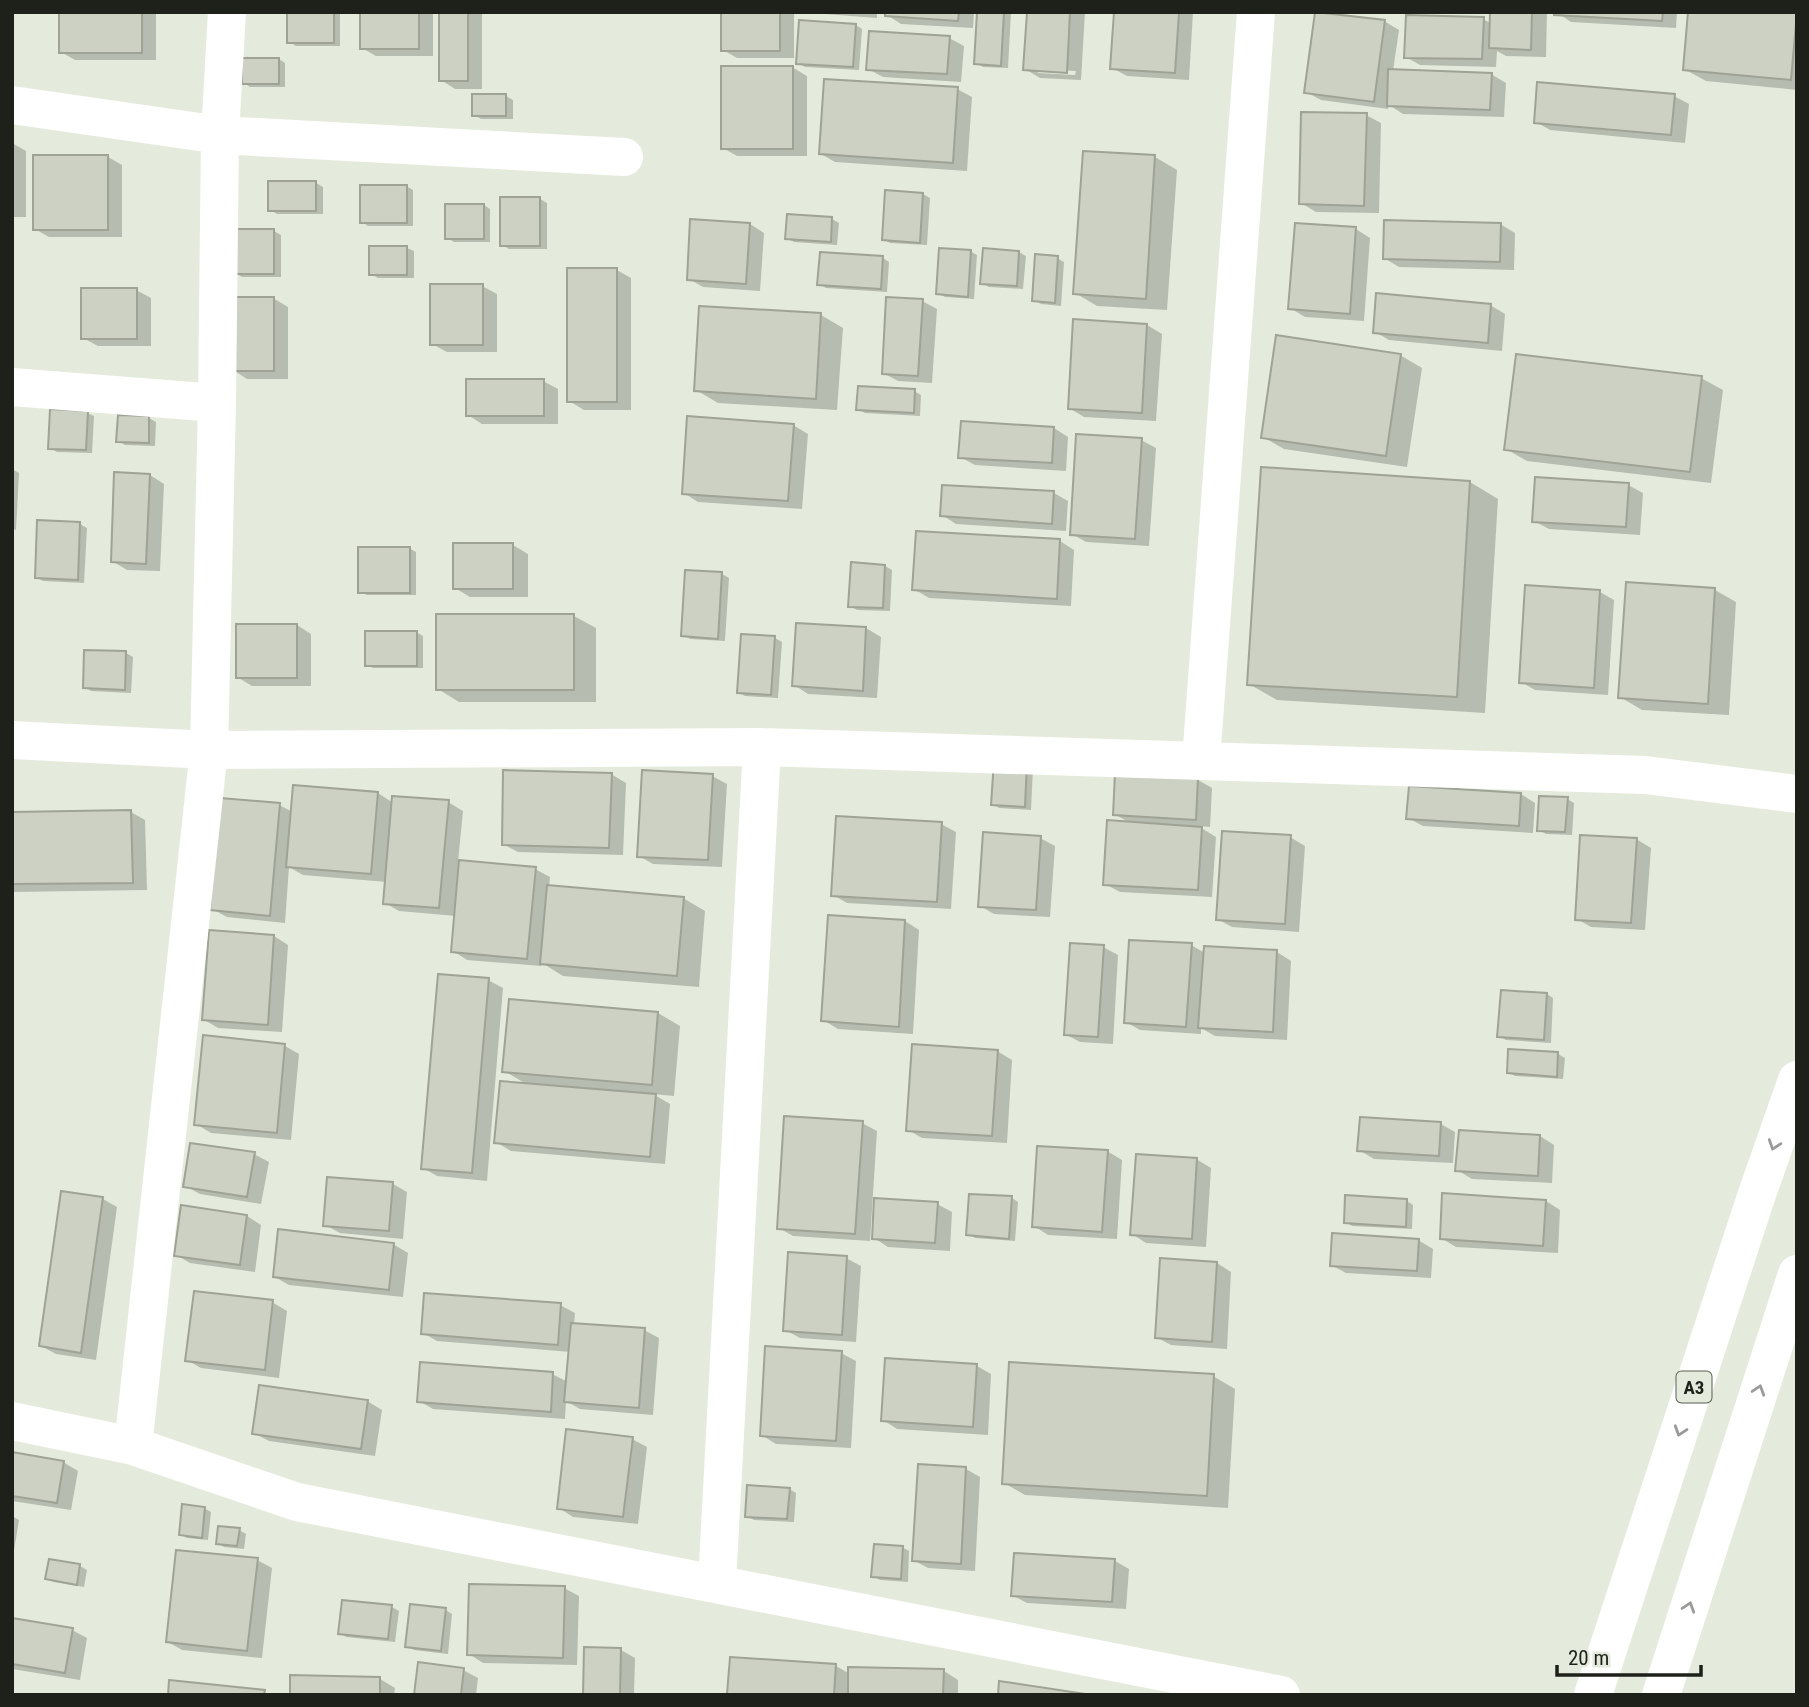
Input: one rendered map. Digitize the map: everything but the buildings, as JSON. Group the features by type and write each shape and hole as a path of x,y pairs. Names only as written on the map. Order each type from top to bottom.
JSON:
{"main road":[{"path":"134,1446 209,750 220,135 227,12"},
{"path":"1200,761 1256,12"},
{"path":"12,105 220,135 624,157"},
{"path":"12,387 217,403"},
{"path":"12,740 209,750 762,747 1645,775 1797,794"},
{"path":"717,1583 762,747"},
{"name":"A3","path":"1593,1695 1797,1080"},
{"path":"1661,1695 1797,1274"},
{"path":"12,1421 134,1446 297,1502 1281,1695"}]}
